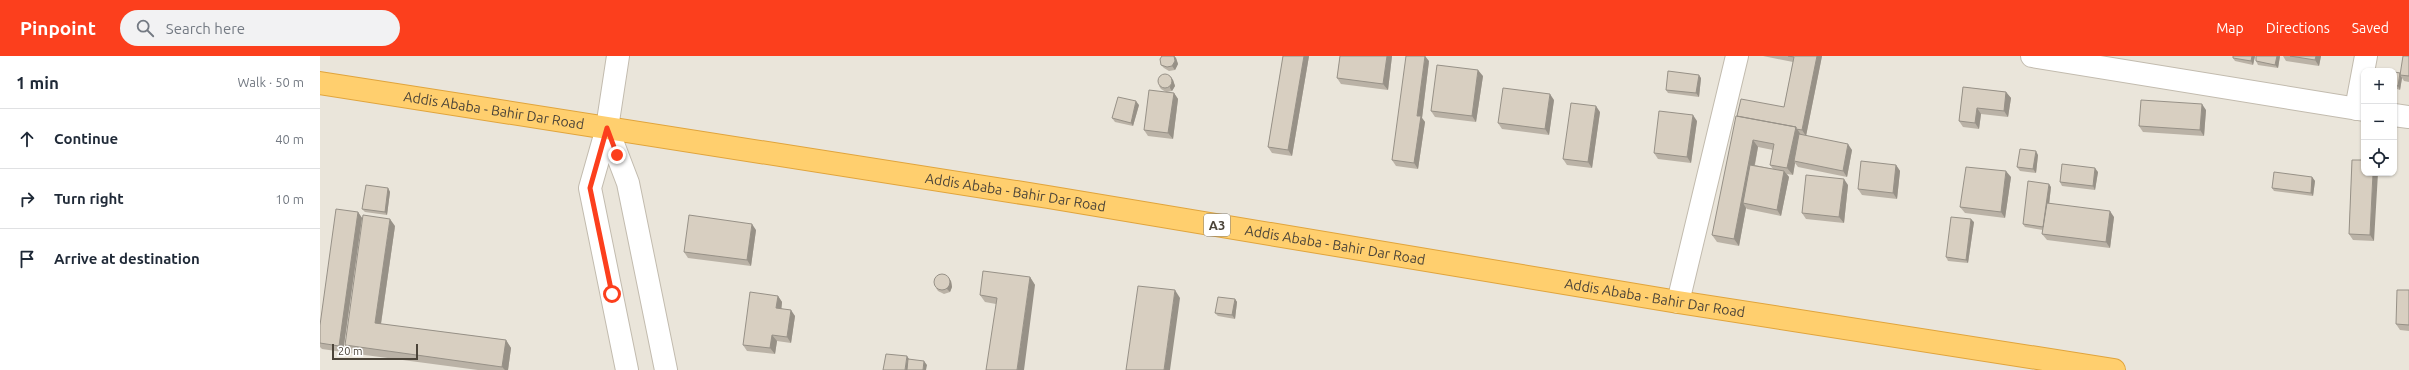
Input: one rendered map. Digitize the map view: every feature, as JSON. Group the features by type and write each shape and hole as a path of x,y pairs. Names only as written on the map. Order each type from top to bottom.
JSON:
{"highway":[{"name":"Addis Ababa - Bahir Dar Road","path":"320,82 1040,196 1678,302 2114,370"}],"street":[{"path":"618,56 607,128 590,188 627,370"},
{"path":"1678,302 1737,56"},
{"path":"2032,56 2146,65 2360,109 2366,56"},
{"path":"2397,115 2409,117"},
{"path":"607,128 628,183 666,370"}],"shaded area":[{"path":"320,56 2409,56 2409,370 320,370"}],"building":[{"path":"1162,56 1174,56 1175,61 1172,66 1167,67 1161,65 1160,59"},
{"path":"1283,56 1304,56 1288,150 1268,147"},
{"path":"1340,56 1387,56 1383,84 1337,78"},
{"path":"1406,56 1425,56 1417,116 1421,116 1414,163 1392,160"},
{"path":"1788,56 1817,56 1802,130 1796,129 1796,127 1737,116 1741,99 1784,107 1794,57"},
{"path":"2233,56 2252,56 2251,61 2233,58"},
{"path":"2256,56 2277,56 2275,65 2256,61"},
{"path":"2290,56 2316,56 2315,60"},
{"path":"2403,56 2409,56 2409,76 2400,75"},
{"path":"1437,65 1478,70 1472,116 1431,111"},
{"path":"1668,71 1699,75 1696,93 1666,90"},
{"path":"2397,72 2400,73 2397,86"},
{"path":"1162,74 1168,74 1172,78 1172,84 1168,88 1162,88 1158,84 1158,78"},
{"path":"1963,87 2006,92 2004,111 1977,108 1975,123 1959,121"},
{"path":"1503,88 1550,94 1545,129 1498,123"},
{"path":"1149,90 1174,93 1168,133 1144,130"},
{"path":"1118,97 1136,101 1131,123 1112,118"},
{"path":"2141,100 2202,104 2200,130 2139,126"},
{"path":"1571,103 1596,106 1588,162 1563,159"},
{"path":"1659,111 1693,115 1687,157 1654,153"},
{"path":"1736,116 1796,127 1787,168 1770,165 1774,144 1753,140 1734,239 1712,235"},
{"path":"1799,134 1848,144 1843,171 1794,161"},
{"path":"2020,149 2036,151 2033,169 2017,167"},
{"path":"2352,160 2361,160 2361,176 2373,176 2370,235 2349,234"},
{"path":"1861,161 1896,165 1893,193 1858,189"},
{"path":"2062,164 2095,168 2093,186 2060,182"},
{"path":"1750,165 1784,171 1777,210 1743,203"},
{"path":"1966,167 2006,171 2001,212 1960,207"},
{"path":"2274,172 2312,177 2311,193 2272,188"},
{"path":"1806,175 1844,179 1839,217 1802,213"},
{"path":"2028,181 2049,184 2043,227 2023,224"},
{"path":"366,185 388,188 385,212 362,209"},
{"path":"2047,203 2110,211 2106,242 2042,234"},
{"path":"336,209 358,212 339,346 320,343 320,325"},
{"path":"363,215 390,219 375,323 506,340 502,367 345,345"},
{"path":"689,215 752,224 747,260 684,252"},
{"path":"1951,217 1971,219 1966,260 1946,257"},
{"path":"983,271 1030,277 1017,370 986,370 997,298 980,295"},
{"path":"942,274 949,279 950,282 945,289 942,290 935,285 934,282 939,275"},
{"path":"1138,286 1175,290 1164,370 1126,370"},
{"path":"2397,290 2409,290 2409,325 2396,324"},
{"path":"750,292 778,296 776,308 791,310 787,337 772,335 770,348 743,345"},
{"path":"1218,297 1235,299 1232,315 1215,313"},
{"path":"886,354 907,356 905,370 883,370"},
{"path":"908,359 924,361 923,370 907,370"}],"route":[{"path":"612,294 590,188 607,128 617,155"}]}
